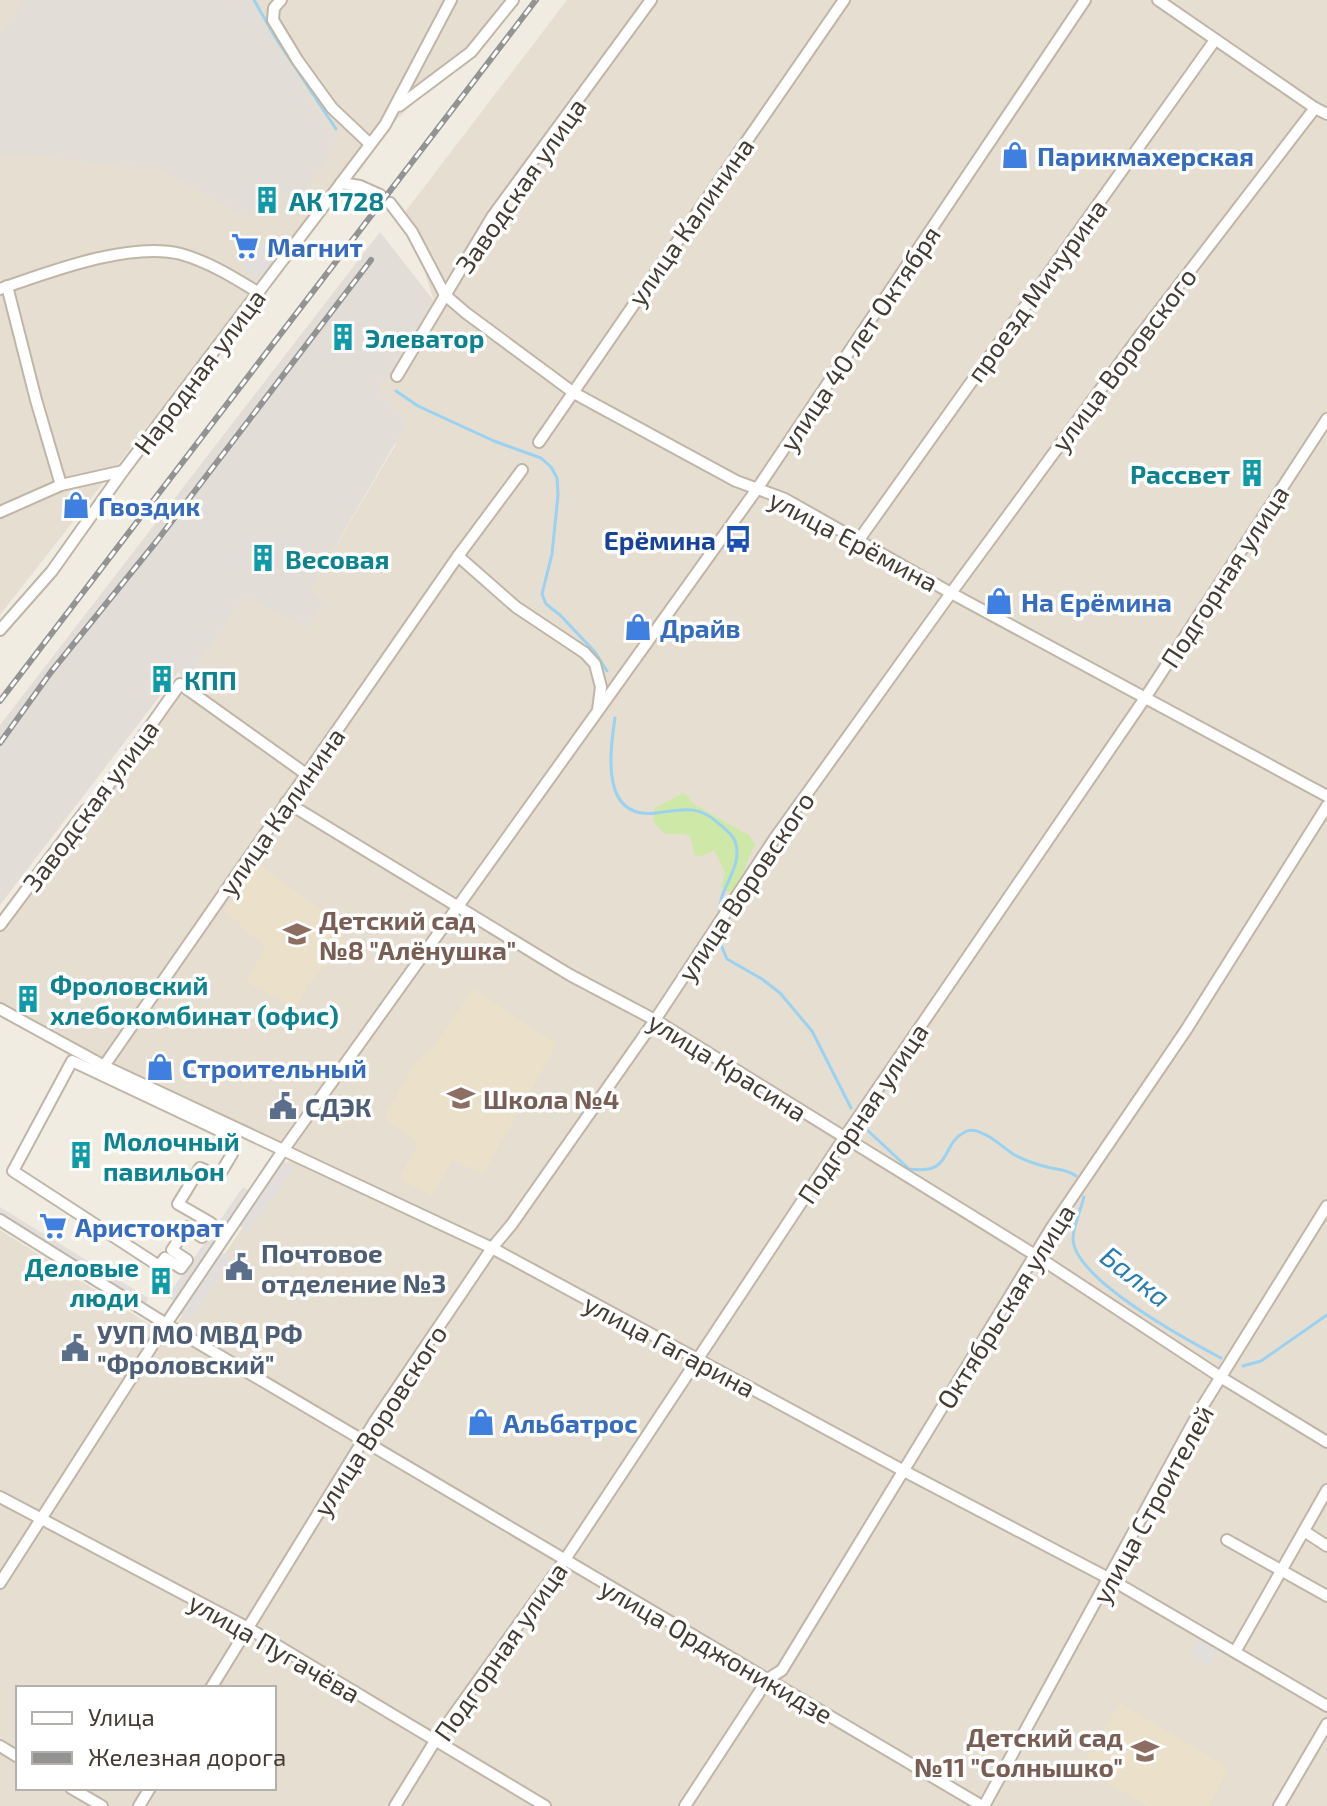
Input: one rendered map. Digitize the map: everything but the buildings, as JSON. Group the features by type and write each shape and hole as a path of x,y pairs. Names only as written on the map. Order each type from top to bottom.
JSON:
{"street":[{"name":"Народная улица","path":"0,630 52,571 123,471 395,110 451,0"},
{"name":"Народная улица","path":"395,110 471,52 513,0"},
{"name":"Заводская улица","path":"397,376 492,217 651,0"},
{"name":"улица Калинина","path":"539,442 844,0"},
{"name":"улица 40 лет Октября","path":"0,1583 166,1324 284,1149 757,489 1085,0"},
{"path":"1158,0 1327,114"},
{"path":"279,1 274,8 273,20 298,61 332,108 370,144"},
{"name":"проезд Мичурина","path":"858,541 1215,40"},
{"name":"улица Воровского","path":"212,1686 363,1442 492,1248 655,1020 775,838 1130,349 1315,108"},
{"path":"341,183 360,186 380,195"},
{"name":"улица Ерёмина","path":"390,203 412,232 445,295 574,393 722,474 785,499 951,593 1327,796"},
{"path":"61,485 4,288 72,265 135,252 180,254 227,273 259,293"},
{"name":"Подгорная улица","path":"395,1806 435,1741 564,1561 844,1138 1145,698 1327,419"},
{"name":"улица Калинина","path":"104,1066 458,556 522,470"},
{"path":"0,512 61,485 123,471"},
{"path":"458,556 516,607 585,653 595,664 601,687 598,711"},
{"name":"Заводская улица","path":"0,925 86,810 93,807 180,684 306,774"},
{"name":"улица Красина","path":"286,802 570,975 655,1020 1035,1255 1222,1378 1327,1442"},
{"name":"Октябрьская улица","path":"685,1806 768,1679 782,1670 1035,1255 1186,1030 1327,806"},
{"name":"улица Гагарина","path":"0,1009 104,1066 492,1248 1110,1579 1327,1706"},
{"path":"72,1061 233,1137 228,1147 232,1154 219,1176 200,1168 178,1204 211,1223 202,1237 187,1227 179,1238 172,1250 187,1260 181,1268 165,1258 159,1266 13,1171 72,1061"},
{"name":"улица Строителей","path":"983,1806 1199,1412 1327,1206"},
{"name":"улица Орджоникидзе","path":"0,1220 363,1442 983,1806"},
{"path":"1235,1652 1327,1490"},
{"name":"улица Пугачёва","path":"0,1497 248,1628 545,1806"},
{"path":"1304,1531 1327,1546"},
{"path":"1227,1540 1327,1596"},
{"path":"1279,1806 1327,1724"},
{"path":"74,1790 102,1806"}],"shaded area":[{"path":"0,0 508,0 475,42 355,161 0,615"},
{"path":"24,0 251,0 337,143 297,202 271,185 249,218 154,167 0,154 0,35"},
{"path":"567,0 1327,0 1327,1806 0,1806 0,1230 168,1336 292,1156 0,1005 0,931 184,685 245,595 307,628 325,601 313,591 313,585 396,444 376,392 391,373 434,301 405,212"},
{"path":"380,232 434,301 377,391 408,421 313,585 313,591 325,601 307,628 245,596 184,685 179,671 0,905 0,725"},
{"path":"264,238 282,251 262,279 241,271"},
{"name":"Детский сад №8 \"Алёнушка\"","path":"257,863 347,929 342,939 346,941 308,985 296,1008 246,982 266,948 241,927 242,924 224,912"},
{"name":"Школа №4","path":"473,989 557,1044 483,1174 453,1160 432,1196 399,1178 419,1142 388,1122 385,1115 416,1061 435,1045"},
{"path":"280,1158 294,1168 248,1232 236,1223"},
{"path":"243,1187 253,1193 177,1303 167,1297"},
{"path":"0,1207 148,1298 145,1309 0,1218"},
{"path":"218,1250 232,1259 190,1320 176,1311"},
{"path":"1200,1636 1220,1647 1209,1666 1190,1655"},
{"name":"Детский сад №11 \"Солнышко\"","path":"1120,1703 1229,1768 1209,1806 1147,1806 1082,1767"}],"green space":[{"path":"683,793 692,803 750,836 755,845 731,894 721,887 725,872 714,850 702,856 694,855 690,837 665,834 653,821 655,808"}],"waterway":[{"path":"254,0 336,129"},
{"path":"396,391 418,406 494,441 541,458 551,467 557,478 558,495 552,554 542,594 546,604 595,652 607,671"},
{"path":"615,718 611,765 617,795 625,806 638,812 681,810 703,813 734,838 736,861 722,898 721,917"},
{"path":"723,924 721,945 727,959 780,993 812,1031 851,1108"},
{"path":"863,1126 909,1169 923,1170 940,1163 957,1137 974,1130 1021,1158 1076,1176"},
{"name":"Балка","path":"1084,1197 1073,1239 1078,1255 1092,1272 1135,1307 1221,1358"},
{"name":"Балка","path":"1243,1366 1261,1361 1327,1315"}],"railway":[{"path":"0,701 536,0"},
{"path":"0,743 51,672 156,542 371,260"}],"place":[{"name":"Парикмахерская","path":"1015,155"},
{"name":"АК 1728","path":"267,200"},
{"name":"Магнит","path":"245,246"},
{"name":"Элеватор","path":"343,337"},
{"name":"Рассвет","path":"1252,473"},
{"name":"Гвоздик","path":"76,505"},
{"name":"Ерёмина","path":"738,539"},
{"name":"Весовая","path":"263,558"},
{"name":"На Ерёмина","path":"999,601"},
{"name":"Драйв","path":"638,627"},
{"name":"КПП","path":"162,679"},
{"name":"Детский сад №8 \"Алёнушка\"","path":"297,934"},
{"name":"Фроловский хлебокомбинат (офис)","path":"28,999"},
{"name":"Строительный","path":"160,1067"},
{"name":"Школа №4","path":"461,1098"},
{"name":"СДЭК","path":"283,1106"},
{"name":"Молочный павильон","path":"81,1155"},
{"name":"Аристократ","path":"53,1226"},
{"name":"Почтовое отделение №3","path":"239,1267"},
{"name":"Деловые люди","path":"161,1281"},
{"name":"УУП МО МВД РФ \"Фроловский\"","path":"75,1348"},
{"name":"Альбатрос","path":"481,1422"},
{"name":"Детский сад №11 \"Солнышко\"","path":"1145,1751"}]}
